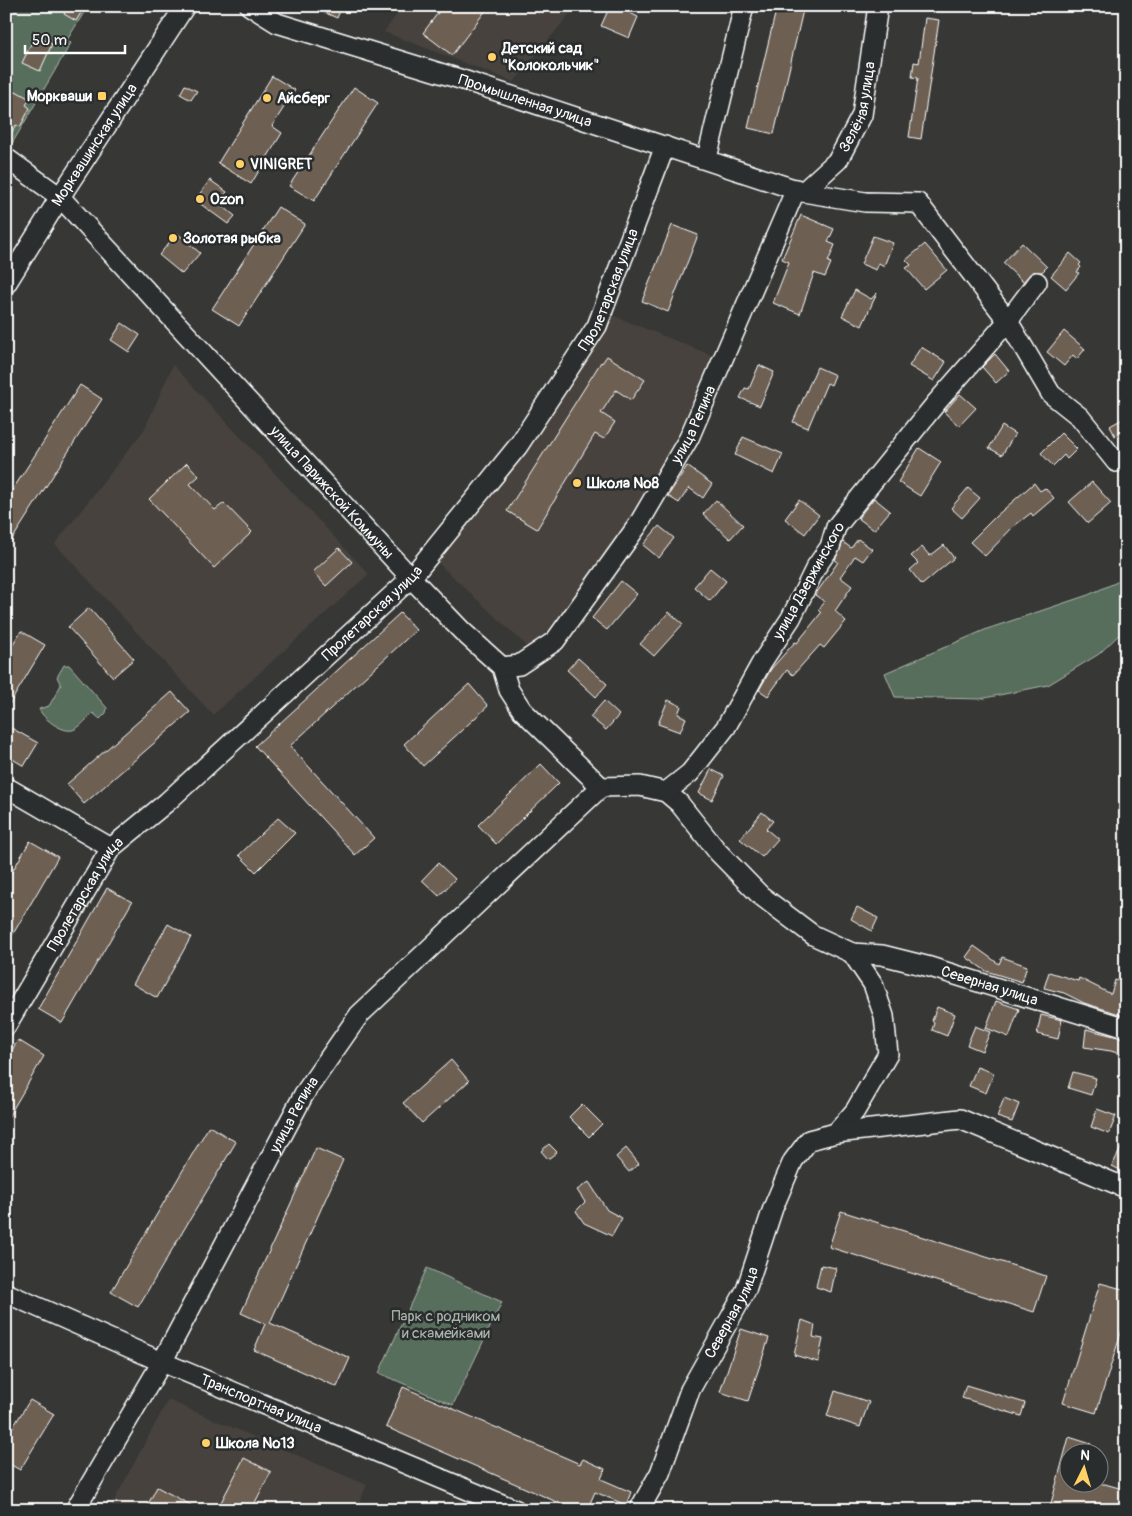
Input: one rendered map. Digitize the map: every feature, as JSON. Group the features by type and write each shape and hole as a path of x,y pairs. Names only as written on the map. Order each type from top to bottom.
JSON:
{"street":[{"name":"Морквашинская улица","path":"6,284 60,197 185,6"},
{"name":"Промышленная улица","path":"250,6 277,23 463,80 707,158 800,190 865,202 918,203 1008,321"},
{"path":"707,158 744,6"},
{"name":"Зелёная улица","path":"800,190 838,160 862,115 878,6"},
{"name":"Пролетарская улица","path":"6,1026 111,848 174,796 411,578 518,446 597,326 665,146"},
{"name":"улица Парижской Коммуны","path":"6,158 60,197 411,578 462,631 502,667"},
{"name":"улица Репина","path":"502,667 519,665 555,640 638,525 689,438 800,190"},
{"name":"улица Дзержинского","path":"666,792 690,773 726,727 762,662 791,618 816,567 830,547 836,527 938,402 1008,321 1037,282"},
{"path":"1008,321 1051,394 1080,417 1116,462"},
{"path":"502,667 509,690 522,710 601,786 640,786 666,792"},
{"name":"улица Репина","path":"75,1510 162,1362 304,1094 359,1015 601,786"},
{"path":"6,787 111,848"},
{"name":"Северная улица","path":"666,792 679,803 718,852 760,895 813,935 852,953 882,955 930,967 1126,1028"},
{"path":"836,1133 855,1111 888,1054 884,1016 873,984 852,953"},
{"name":"Северная улица","path":"639,1510 660,1473 690,1390 746,1290 773,1208 793,1161 809,1140 836,1133 960,1119 1126,1188"},
{"name":"Транспортная улица","path":"6,1293 162,1362 516,1510"}],"shaded area":[{"name":"Детский сад \"Колокольчик\"","path":"403,6 576,6 514,82 384,32"},
{"name":"Школа №8","path":"614,316 716,357 639,511 532,651 435,560 524,455"},
{"path":"173,365 369,574 213,715 55,544 144,430"},
{"name":"Школа №13","path":"168,1400 367,1485 356,1510 109,1510"}],"green space":[{"path":"6,6 88,6 67,40 71,43 13,142 6,138"},
{"path":"1126,578 1126,628 1099,654 1048,685 980,699 895,697 885,673 987,629 1088,595"},
{"path":"64,665 69,665 107,708 106,713 100,719 93,713 80,726 71,730 55,725 39,709 49,706 61,685 57,677"},
{"name":"Парк с родником и скамейками","path":"427,1268 502,1302 453,1405 379,1373"}],"building":[{"path":"68,6 85,6 76,21 64,14"},
{"path":"310,6 342,6 337,18"},
{"path":"443,6 489,6 452,55 423,33"},
{"path":"610,6 630,6 628,12 638,17 629,38 601,26"},
{"path":"777,6 804,6 774,134 748,128"},
{"path":"925,18 939,20 921,139 909,137 918,78 912,77 914,62 919,63"},
{"path":"35,36 52,44 40,71 22,63"},
{"path":"272,76 295,90 272,126 282,133 251,184 218,163"},
{"path":"185,85 197,91 191,100 180,94"},
{"path":"354,87 378,103 314,201 289,186"},
{"path":"16,91 30,99 26,105 30,108 20,127 16,125 6,142 6,109"},
{"path":"210,180 227,192 219,203 235,216 228,224 195,200"},
{"path":"278,207 305,224 239,326 212,309"},
{"path":"801,215 834,229 828,242 835,245 828,262 831,263 825,277 814,273 800,314 773,303 789,262 782,259"},
{"path":"672,225 698,235 668,312 642,301"},
{"path":"177,233 200,253 182,274 159,255"},
{"path":"873,236 893,243 884,266 879,263 876,270 861,264"},
{"path":"1022,243 1047,267 1042,272 1032,272 1023,282 1003,263"},
{"path":"925,244 947,270 924,289 906,268 911,265 906,260"},
{"path":"1070,253 1081,263 1079,265 1081,267 1077,272 1079,273 1066,289 1051,276"},
{"path":"855,290 871,299 877,293 862,326 842,316"},
{"path":"122,323 140,335 129,352 111,340"},
{"path":"1064,331 1085,349 1077,359 1073,355 1064,366 1047,352"},
{"path":"921,347 946,362 934,381 909,366"},
{"path":"995,354 1009,371 996,383 982,367"},
{"path":"607,356 645,380 631,400 616,390 601,413 615,422 604,439 595,434 537,529 507,511 601,362"},
{"path":"759,365 774,372 760,406 740,398 745,388 749,389"},
{"path":"817,367 835,375 831,385 827,383 808,428 793,422"},
{"path":"80,385 102,399 6,549 6,500"},
{"path":"960,394 976,408 959,426 944,412"},
{"path":"1126,417 1126,430 1115,436 1110,426"},
{"path":"1002,426 1015,434 1002,455 989,448"},
{"path":"1061,433 1077,449 1067,459 1064,455 1053,466 1041,453"},
{"path":"743,437 783,454 774,474 735,455"},
{"path":"919,448 941,462 920,496 898,482"},
{"path":"187,463 199,476 190,484 215,510 224,503 252,532 214,568 149,499"},
{"path":"687,466 712,484 703,498 689,488 679,503 668,496"},
{"path":"1092,482 1111,503 1088,523 1069,502"},
{"path":"1034,483 1040,491 1045,488 1054,498 1033,516 1031,513 1014,526 985,556 970,542"},
{"path":"968,488 980,498 962,518 951,508"},
{"path":"874,498 890,511 874,530 858,518"},
{"path":"716,500 743,525 730,539 703,514"},
{"path":"799,500 819,515 805,534 785,519"},
{"path":"659,526 674,538 659,558 643,545"},
{"path":"858,539 872,549 863,561 855,556 840,577 852,586 835,611 846,621 824,648 820,645 793,675 787,670 768,696 759,690 771,669 795,642 797,643 821,613 818,610 825,602 815,595 838,562 835,560 843,542 851,548"},
{"path":"944,545 954,558 922,585 910,570 918,563 911,556 922,547 930,556"},
{"path":"339,548 352,562 326,586 313,572"},
{"path":"710,568 726,581 710,601 694,587"},
{"path":"621,581 637,594 607,630 592,618"},
{"path":"89,608 134,659 113,677 68,627"},
{"path":"669,612 683,624 654,656 640,644"},
{"path":"400,613 416,630 290,746 374,838 355,855 255,746"},
{"path":"21,631 45,645 6,710 6,655"},
{"path":"578,658 607,684 596,697 567,670"},
{"path":"469,684 488,706 423,766 404,744"},
{"path":"172,692 190,712 84,804 67,784"},
{"path":"668,700 681,706 678,714 686,718 680,732 658,724"},
{"path":"604,701 619,715 606,730 590,717"},
{"path":"6,725 38,743 24,766 6,755"},
{"path":"541,764 559,783 496,844 478,825"},
{"path":"711,769 724,776 712,800 699,793"},
{"path":"762,812 773,821 766,829 778,839 762,857 740,839"},
{"path":"278,818 295,833 256,872 239,855"},
{"path":"30,841 58,857 6,946 6,882"},
{"path":"438,863 455,879 439,896 422,880"},
{"path":"107,888 132,902 62,1023 38,1009"},
{"path":"857,907 878,918 872,931 851,919"},
{"path":"168,924 191,937 157,998 133,984"},
{"path":"974,946 999,964 1002,957 1027,966 1022,982 986,971 966,957"},
{"path":"1049,972 1078,981 1079,978 1111,994 1115,980 1126,983 1126,1016 1084,1003 1064,993 1044,988"},
{"path":"996,1001 1019,1009 1009,1037 986,1028"},
{"path":"937,1007 955,1014 947,1036 932,1030 934,1023 932,1021"},
{"path":"1041,1015 1062,1020 1058,1039 1037,1034"},
{"path":"975,1026 990,1032 982,1051 967,1045"},
{"path":"1086,1029 1126,1039 1126,1056 1111,1051 1084,1047"},
{"path":"18,1040 44,1056 6,1121 6,1060"},
{"path":"451,1060 469,1081 422,1123 403,1103"},
{"path":"977,1067 994,1073 986,1093 969,1086"},
{"path":"1073,1072 1096,1078 1091,1095 1068,1088"},
{"path":"1004,1098 1019,1104 1012,1122 997,1117"},
{"path":"582,1104 602,1124 589,1137 569,1117"},
{"path":"1097,1109 1116,1116 1109,1134 1091,1127"},
{"path":"209,1126 236,1142 138,1307 111,1292"},
{"path":"1126,1138 1126,1173 1112,1166"},
{"path":"549,1144 557,1152 548,1159 541,1151"},
{"path":"316,1148 343,1160 270,1323 350,1358 337,1387 254,1350 265,1324 241,1313"},
{"path":"626,1148 639,1164 629,1172 616,1157"},
{"path":"589,1182 607,1210 622,1218 612,1236 584,1223 576,1211 585,1202 577,1190"},
{"path":"841,1211 1046,1276 1034,1312 829,1247"},
{"path":"821,1265 836,1268 831,1292 816,1287"},
{"path":"1100,1283 1126,1290 1126,1317 1096,1413 1063,1403"},
{"path":"802,1320 815,1325 813,1337 823,1339 818,1362 794,1355"},
{"path":"741,1329 769,1338 748,1401 720,1392"},
{"path":"966,1385 1025,1403 1021,1416 962,1398"},
{"path":"403,1387 580,1464 583,1459 605,1469 601,1479 631,1492 626,1505 595,1492 587,1510 575,1510 386,1427"},
{"path":"835,1391 869,1402 860,1427 827,1416"},
{"path":"30,1400 54,1414 20,1470 6,1462 6,1438"},
{"path":"1069,1437 1091,1444 1067,1444"},
{"path":"244,1458 271,1472 251,1510 217,1510"},
{"path":"1060,1470 1060,1494 1110,1494 1110,1485 1126,1490 1126,1508 1114,1505 1112,1510 1060,1510 1050,1507"},
{"path":"157,1487 200,1510 145,1510"}],"place":[{"name":"Детский сад \"Колокольчик\"","path":"492,57"},
{"name":"Моркваши","path":"102,96"},
{"name":"Айсберг","path":"267,98"},
{"name":"VINIGRET","path":"240,164"},
{"name":"Ozon","path":"200,199"},
{"name":"Золотая рыбка","path":"173,238"},
{"name":"Школа №8","path":"577,483"},
{"name":"Школа №13","path":"206,1443"}]}
